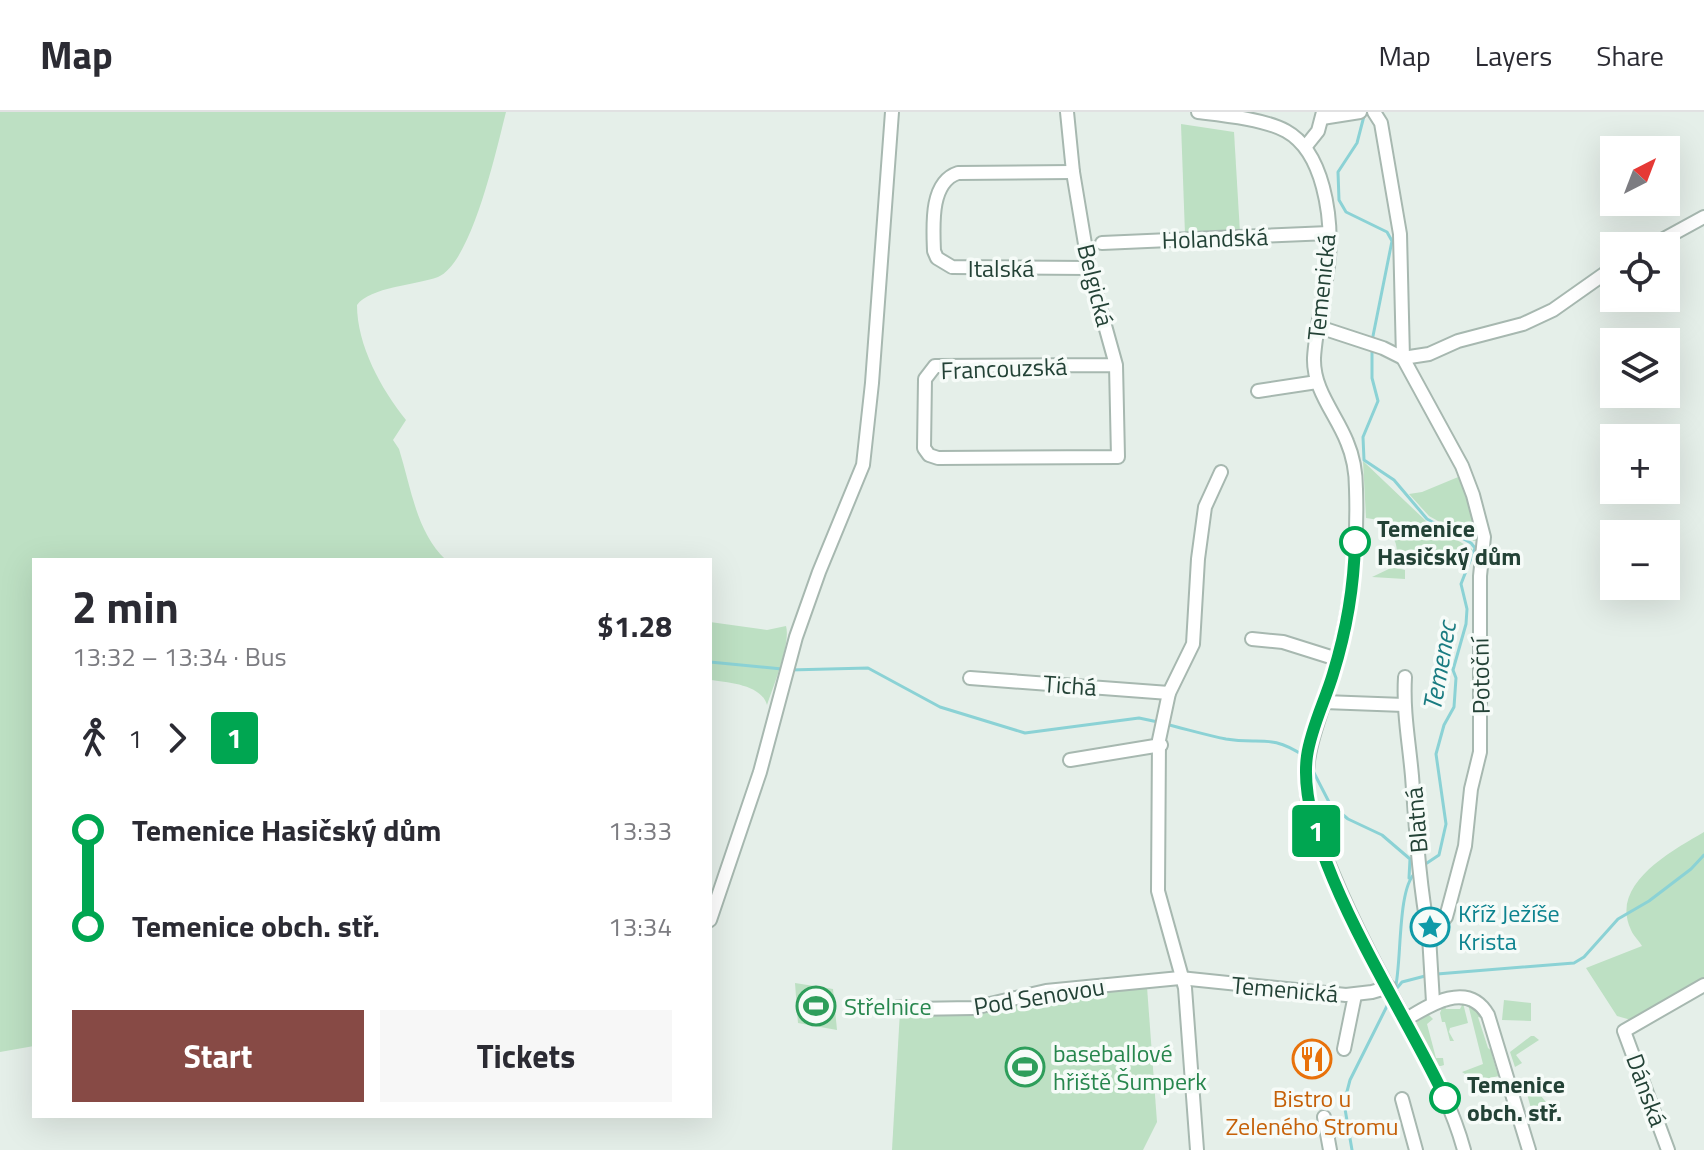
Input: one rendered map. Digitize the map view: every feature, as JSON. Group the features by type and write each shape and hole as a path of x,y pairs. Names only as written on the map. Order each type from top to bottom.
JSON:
{"street":[{"path":"712,914 760,772 796,637 863,465 892,112"},
{"name":"Belgická","path":"1067,112 1073,172 1089,268 1116,365 1118,457"},
{"path":"1198,112 1277,126 1306,146 1316,136 1323,115 1360,112"},
{"name":"Potoční","path":"1374,112 1382,127 1400,234 1403,358 1462,466 1484,537 1480,576 1480,752 1471,789 1465,846 1446,917 1429,936"},
{"name":"Temenická","path":"1306,146 1320,180 1329,233 1329,255 1314,362 1317,382 1347,441 1356,485 1353,576 1337,659 1307,755 1308,807 1354,922 1457,1123 1464,1150"},
{"name":"Italská","path":"1073,172 958,173 949,176 938,187 934,251 937,258 952,267 1089,268"},
{"path":"1677,232 1704,217"},
{"name":"Holandská","path":"1102,243 1329,233"},
{"path":"1319,327 1372,344 1403,358 1429,354 1458,341 1523,324 1553,310 1600,277"},
{"name":"Francouzská","path":"1116,365 935,366 925,379 922,439 929,455 938,458 1118,457"},
{"path":"1258,391 1317,382"},
{"path":"1197,1150 1185,988 1158,891 1159,740 1169,693 1193,644 1198,559 1205,507 1221,472"},
{"path":"1252,639 1283,642 1337,659"},
{"name":"Blatná","path":"1405,677 1404,705 1429,936"},
{"name":"Tichá","path":"970,678 1169,693"},
{"path":"1324,702 1404,705"},
{"path":"1070,760 1161,745"},
{"path":"1429,936 1433,1002"},
{"name":"Temenická","path":"1180,978 1355,995 1390,990"},
{"name":"Pod Senovou","path":"898,1007 973,1008 1046,991 1180,978"},
{"name":"Dánská","path":"1668,1150 1624,1031 1704,985"},
{"path":"1344,1049 1355,1009 1355,995"},
{"path":"1403,1016 1447,998 1478,1003 1488,1015 1529,1150"},
{"path":"1402,1099 1416,1150"},
{"path":"1324,1117 1330,1150"}],"green space":[{"path":"0,112 506,112 472,228 450,267 438,277 372,294 357,305 361,335 372,366 406,420 393,440 399,449 421,523 444,558 32,558 32,1046 0,1052"},
{"path":"1181,124 1234,132 1240,233 1185,234"},
{"path":"1363,461 1427,522 1472,549 1465,568 1396,560 1397,549 1392,536 1379,527 1379,520 1366,518"},
{"path":"1463,475 1481,540 1474,541 1429,516 1409,494 1422,492"},
{"path":"1393,567 1405,570 1405,579 1372,577"},
{"path":"712,622 767,630 786,626 784,654 767,705 759,693 735,684 712,680"},
{"path":"1704,832 1704,982 1631,1020 1617,1016 1586,968 1642,946 1631,930 1627,913 1629,898 1636,884 1661,859"},
{"name":"Střelnice","path":"795,983 833,989 837,1030 798,1023"},
{"name":"baseballové hřiště Šumperk","path":"1147,987 1157,1122 1143,1150 892,1150 900,1011"},
{"path":"1504,1000 1531,1003 1531,1021 1502,1020"},
{"path":"1444,1003 1446,1009 1460,1009 1463,1003 1468,1023 1450,1028 1454,1041 1450,1041 1445,1022 1442,1022 1440,1013"},
{"path":"1468,1004 1475,1007 1484,1019 1478,1017 1488,1048 1496,1054 1492,1055 1497,1072 1501,1071 1503,1075 1477,1081 1462,1072 1483,1064"},
{"path":"1423,1014 1433,1019 1427,1024 1436,1058 1443,1058 1444,1065 1438,1066 1416,1024"},
{"path":"1531,1036 1539,1040 1516,1055 1522,1063 1515,1067 1510,1052"},
{"path":"1537,1091 1550,1107 1534,1119 1527,1094"}],"waterway":[{"name":"Temenec","path":"1364,116 1357,143 1338,172 1339,200 1346,212 1387,232 1392,241 1372,341"},
{"name":"Temenec","path":"1372,348 1372,378 1378,401 1363,437 1364,460 1394,480 1427,519 1475,548 1461,584 1467,609 1453,670 1456,678 1454,707 1444,725 1436,754 1446,824 1439,855 1424,865"},
{"path":"712,662 782,669"},
{"path":"789,670 868,668 940,707 1025,733 1139,718 1158,722"},
{"path":"1165,724 1226,739 1282,744 1304,756"},
{"path":"1312,769 1330,804 1348,819 1382,835 1410,859 1409,878"},
{"path":"1437,974 1574,963 1584,957 1618,919 1649,901 1704,855"},
{"name":"Temenec","path":"1395,990 1405,895 1415,873"},
{"path":"1397,988 1402,982 1429,975"},
{"name":"Temenec","path":"1352,1150 1344,1103 1350,1080 1390,1000"}],"bus line":[{"name":"1","path":"1355,542 1353,576 1334,673 1307,755 1308,807 1359,934 1445,1098"}],"place":[{"name":"Temenice Hasičský dům","path":"1355,542"},
{"name":"Kříž Ježíše Krista","path":"1430,927"},
{"name":"Střelnice","path":"816,1006"},
{"name":"Bistro u Zeleného Stromu","path":"1312,1059"},
{"name":"baseballové hřiště Šumperk","path":"1025,1067"},
{"name":"Temenice obch. stř.","path":"1445,1098"}]}
